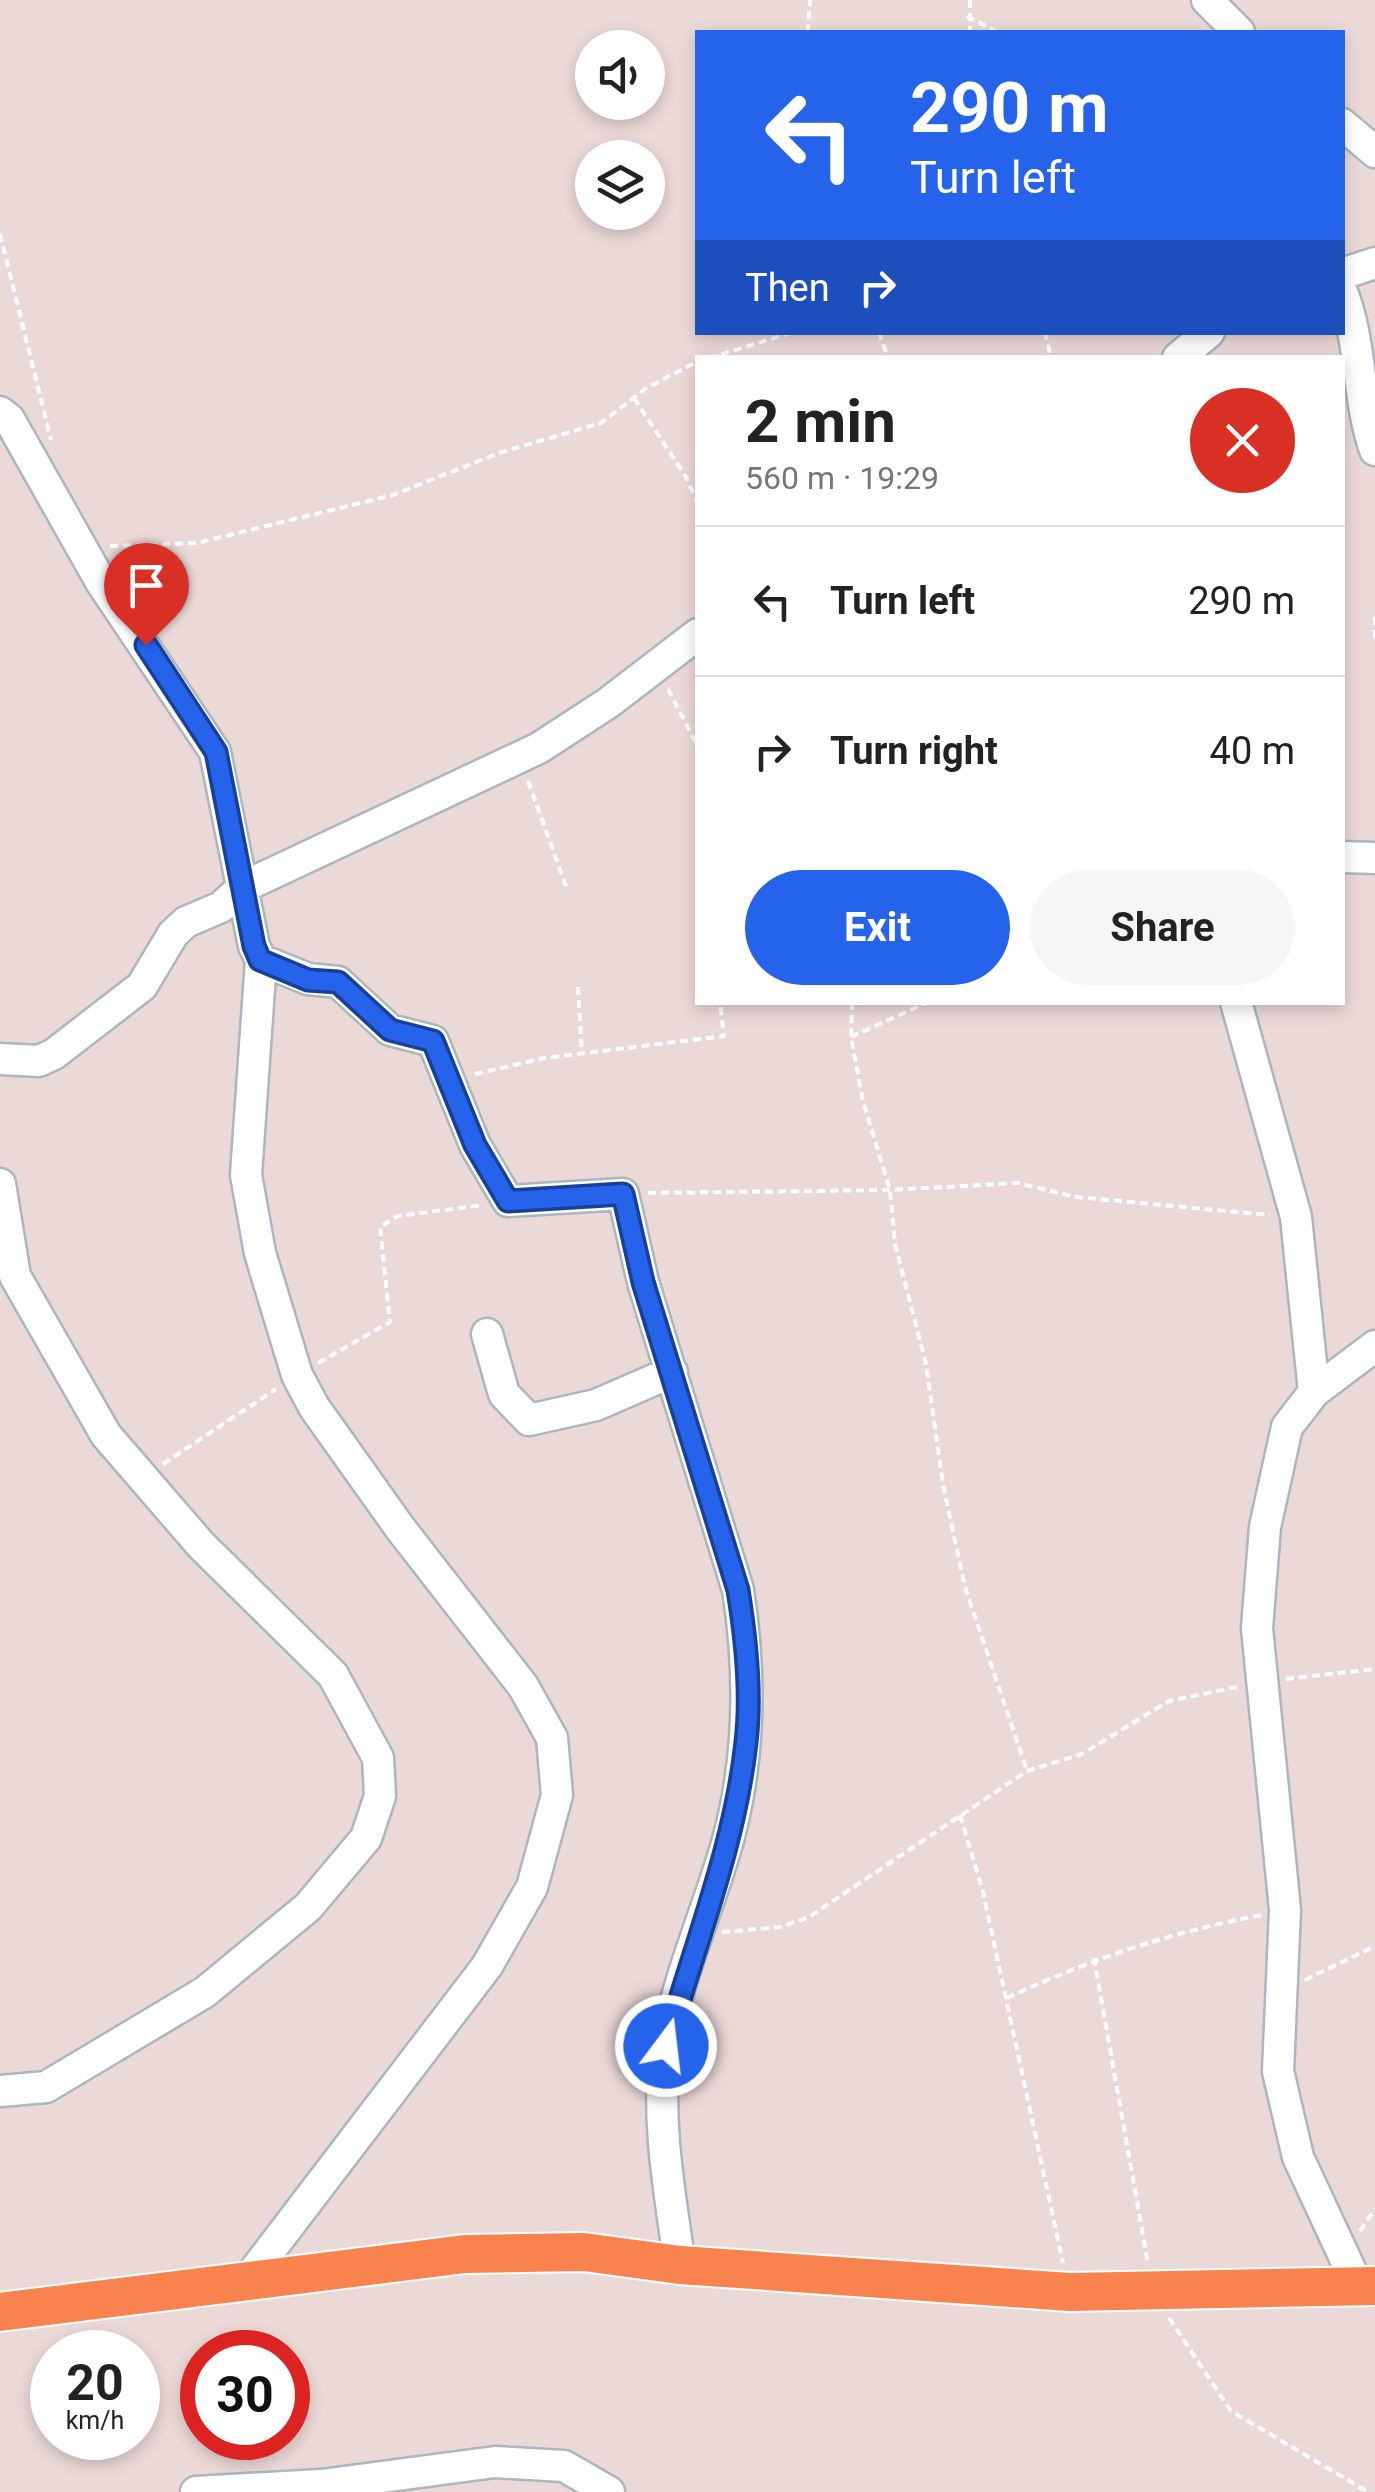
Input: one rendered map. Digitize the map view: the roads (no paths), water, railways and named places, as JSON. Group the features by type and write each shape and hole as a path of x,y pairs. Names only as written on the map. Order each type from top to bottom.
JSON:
{"main road":[{"path":"0,2312 465,2254 584,2252 680,2265 1070,2292 1153,2294 1366,2285"}],"street":[{"path":"1208,0 1237,30"},
{"path":"1345,127 1375,152"},
{"path":"1345,273 1375,263"},
{"path":"1345,300 1354,324 1358,378 1375,450"},
{"path":"1182,355 1205,335"},
{"path":"0,412 9,419 80,546 216,752 260,960 246,1175 260,1254 297,1374 314,1407 400,1528 522,1686 552,1738 557,1795 532,1886 487,1966 245,2282"},
{"path":"0,1059 39,1060 54,1054 142,986 173,934 186,922 221,907 243,887 519,758 608,703 695,636"},
{"path":"1345,857 1375,858"},
{"path":"260,960 308,980 338,982 390,1030 433,1041 475,1145 508,1201 623,1194 643,1282 738,1590 747,1642 746,1741 728,1838 666,2046 664,2112 680,2265"},
{"path":"1237,1005 1296,1217 1314,1392"},
{"path":"0,1184 16,1276 106,1435 201,1545 333,1675 378,1758 380,1796 366,1838 308,1907 205,1992 46,2087 0,2090"},
{"path":"487,1334 504,1394 529,1420 596,1405 672,1372"},
{"path":"1366,2285 1298,2157 1278,2071 1278,1992 1285,1910 1257,1628 1265,1527 1287,1427 1314,1392 1375,1346"},
{"path":"196,2492 321,2485 495,2462 564,2466 609,2492"}]}
